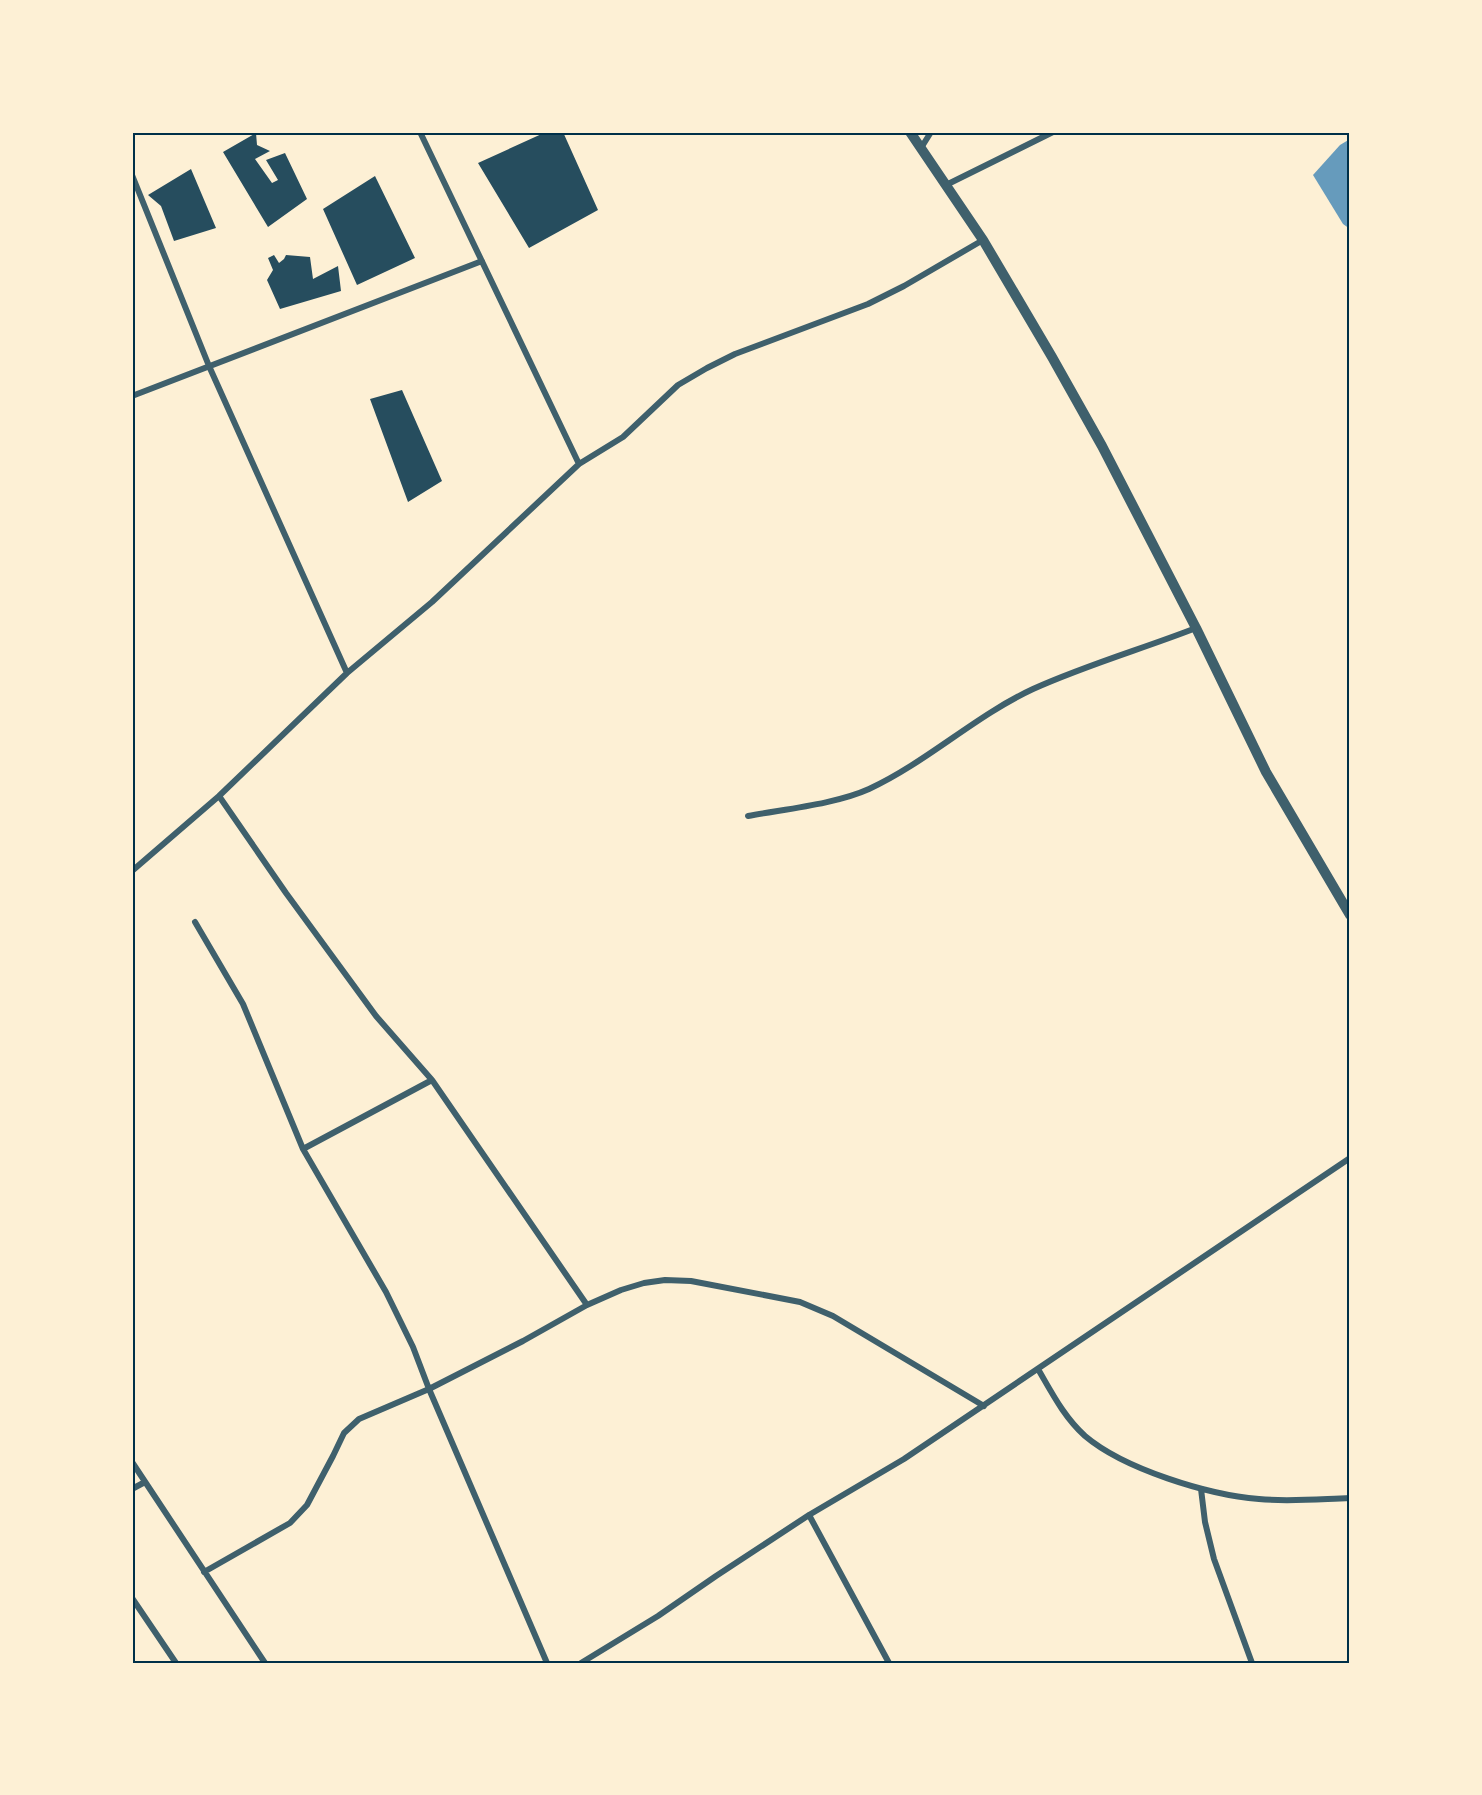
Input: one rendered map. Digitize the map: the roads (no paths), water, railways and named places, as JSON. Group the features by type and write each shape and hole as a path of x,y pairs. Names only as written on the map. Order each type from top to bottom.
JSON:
{"street":[{"path":"420,132 579,464"},
{"path":"910,132 983,240 1091,426 1196,628 1266,772 1350,915"},
{"path":"921,148 931,132"},
{"path":"945,186 1053,132"},
{"path":"132,175 209,366 347,673"},
{"path":"132,871 219,796 347,673 432,602 579,464 623,437 678,386 735,354 868,304 983,240"},
{"path":"132,396 482,261"},
{"path":"748,816 838,799 866,790 889,779 983,716 1032,689 1115,656 1196,628"},
{"path":"219,796 286,893 376,1016 432,1080 587,1305"},
{"path":"195,922 243,1005 303,1149 386,1292 413,1347 546,1663"},
{"path":"303,1149 432,1080"},
{"path":"581,1663 658,1616 716,1575 809,1515 904,1459 1350,1158"},
{"path":"204,1572 290,1523 307,1505 344,1433 359,1419 429,1389 587,1305 644,1283 665,1280 691,1281 800,1302 833,1316 984,1406"},
{"path":"1038,1369 1059,1406 1085,1435 1108,1453 1136,1466 1201,1490 1259,1499 1350,1498"},
{"path":"132,1462 264,1663"},
{"path":"132,1489 145,1482"},
{"path":"1201,1490 1205,1522 1214,1559 1252,1663"},
{"path":"809,1515 889,1663"},
{"path":"132,1598 176,1663"}],"water":[{"path":"1350,139 1350,229 1343,224 1313,175 1340,145"}]}
